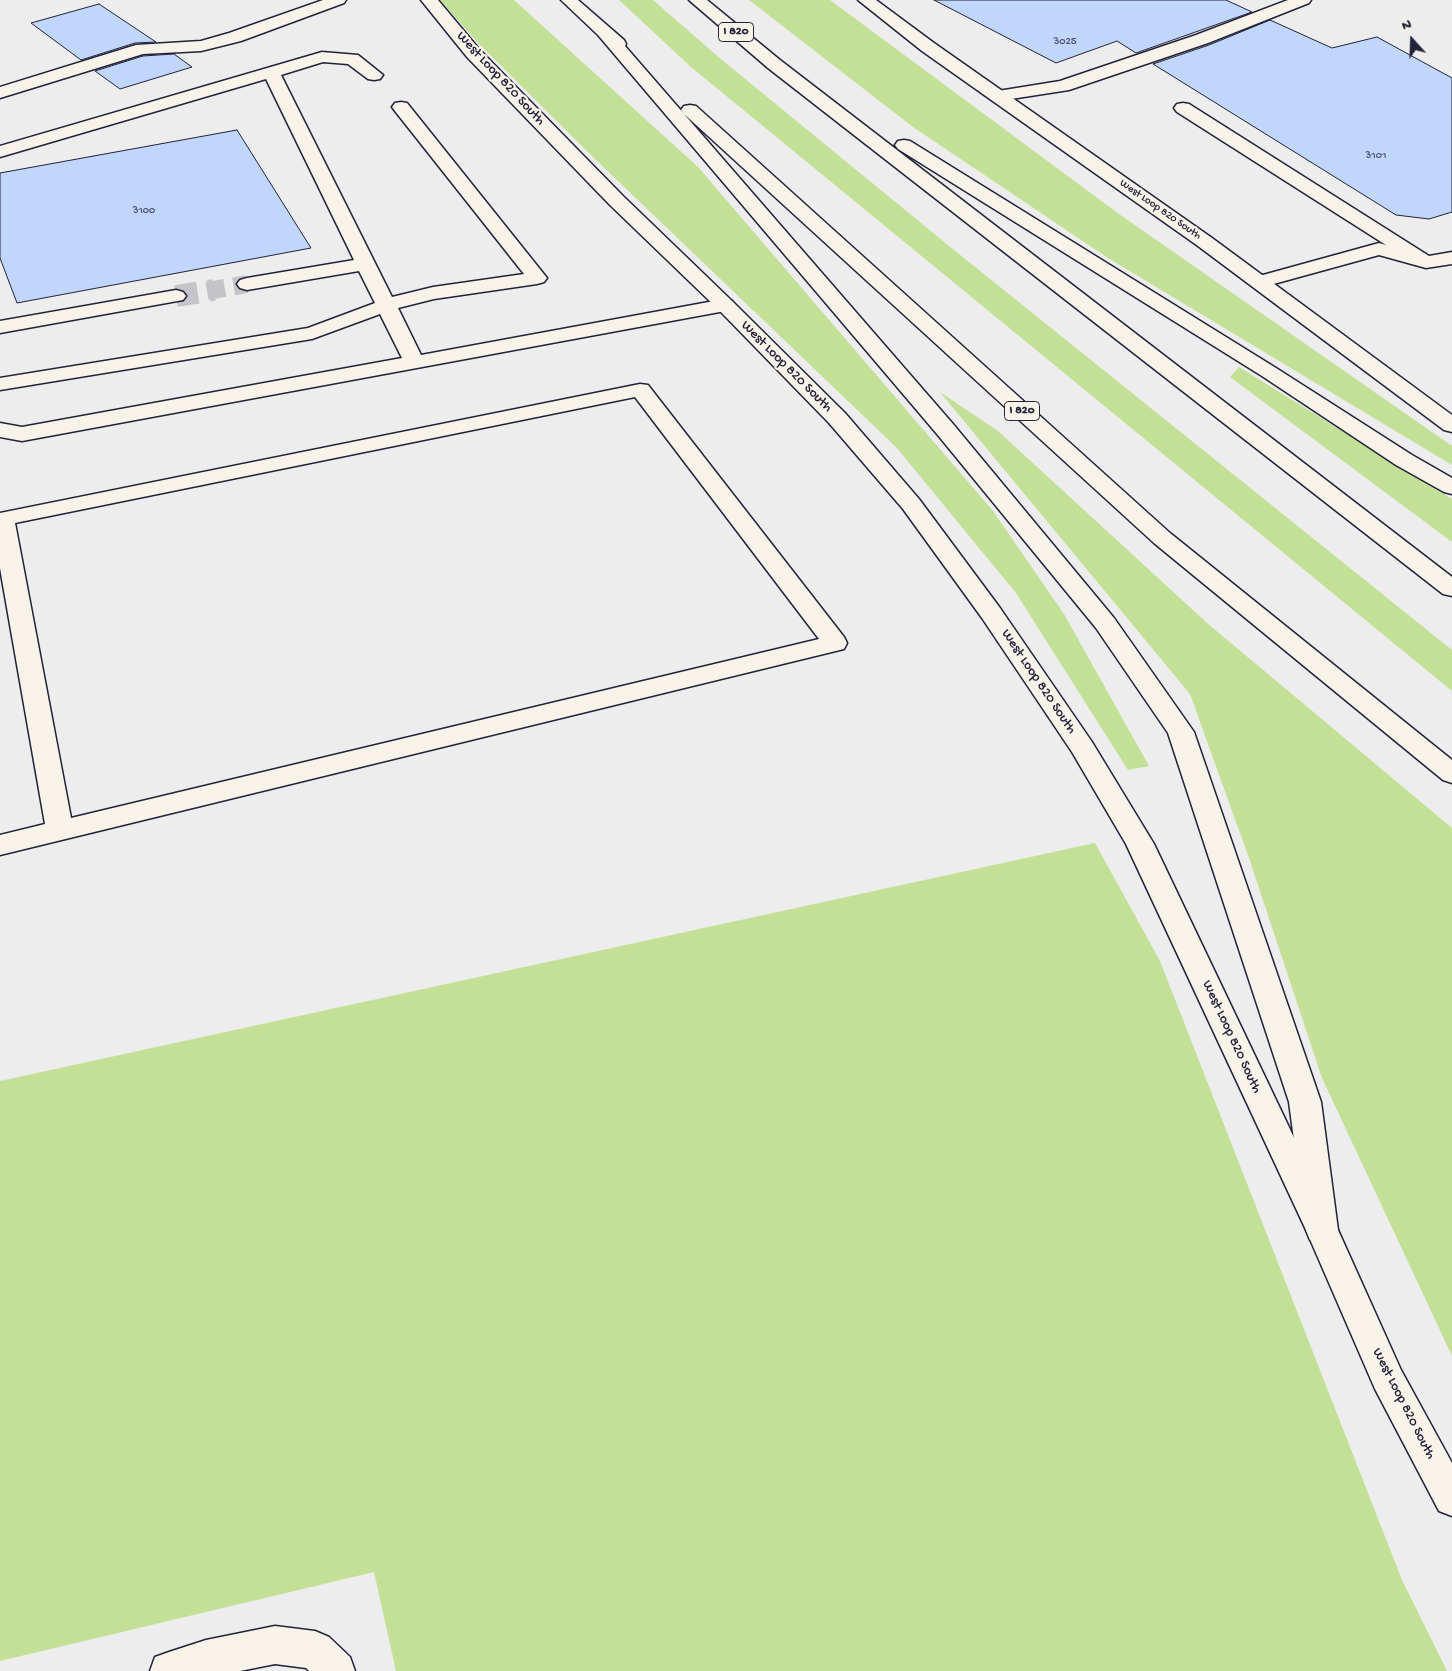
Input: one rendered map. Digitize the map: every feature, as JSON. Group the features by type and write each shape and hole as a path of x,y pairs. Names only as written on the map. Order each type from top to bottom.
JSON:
{"main road":[{"path":"0,93 142,49 201,46 235,37 334,0"},
{"name":"West Loop 820 South","path":"429,0 473,53 616,200 725,305 836,418 911,504 991,613 1083,748 1140,844 1322,1230 1387,1378 1452,1499"},
{"name":"I 820","path":"569,0 1162,538 1452,774"},
{"name":"I 820","path":"697,0 774,64 1452,589"},
{"name":"West Loop 820 South","path":"866,0 1259,282 1452,425"},
{"path":"998,96 1063,86 1202,39 1303,0"},
{"path":"605,33 945,429 1105,623 1181,732 1305,1102 1322,1230"},
{"path":"0,152 322,57 352,59 374,75"},
{"path":"774,64 1269,372 1404,460 1452,487"},
{"path":"271,72 414,362"},
{"path":"0,384 312,333 387,305 433,293 537,278 401,107"},
{"path":"1183,108 1426,262"},
{"path":"1259,282 1379,249 1426,262 1452,258"},
{"path":"247,284 366,264"},
{"path":"0,327 176,296"},
{"path":"0,430 22,434 725,305"},
{"path":"0,845 835,643 640,390 3,519 60,830"},
{"path":"169,1671 206,1659 275,1645 315,1650 336,1671"}],"green space":[{"path":"440,0 514,0 698,167 993,511 1064,614 1149,766 1128,770 1016,593 896,447 596,160 478,43"},
{"path":"619,0 653,0 722,60 954,250 1452,650 1452,691 691,67"},
{"path":"749,0 830,0 1119,214 1452,446 1452,465 1108,258 913,127"},
{"path":"1239,367 1452,499 1452,542 1230,377"},
{"path":"940,392 998,431 1207,623 1452,828 1452,1356 1322,1078 1249,858 1190,694"},
{"path":"1095,843 1160,961 1402,1580 1447,1671 396,1671 374,1572 0,1661 0,1081"}],"building":[{"path":"934,0 1226,0 1252,12 1136,53 1117,41 1056,63"},
{"path":"99,4 156,42 135,43 81,60 31,23"},
{"path":"1270,20 1332,48 1377,37 1452,78 1452,212 1429,219 1396,215 1153,64 1209,45"},
{"path":"174,54 192,67 120,89 95,71 143,56"},
{"path":"237,130 311,248 17,303 0,258 0,173"}],"tunnel":[{"path":"207,291 247,284"},
{"path":"176,296 214,290"}]}
